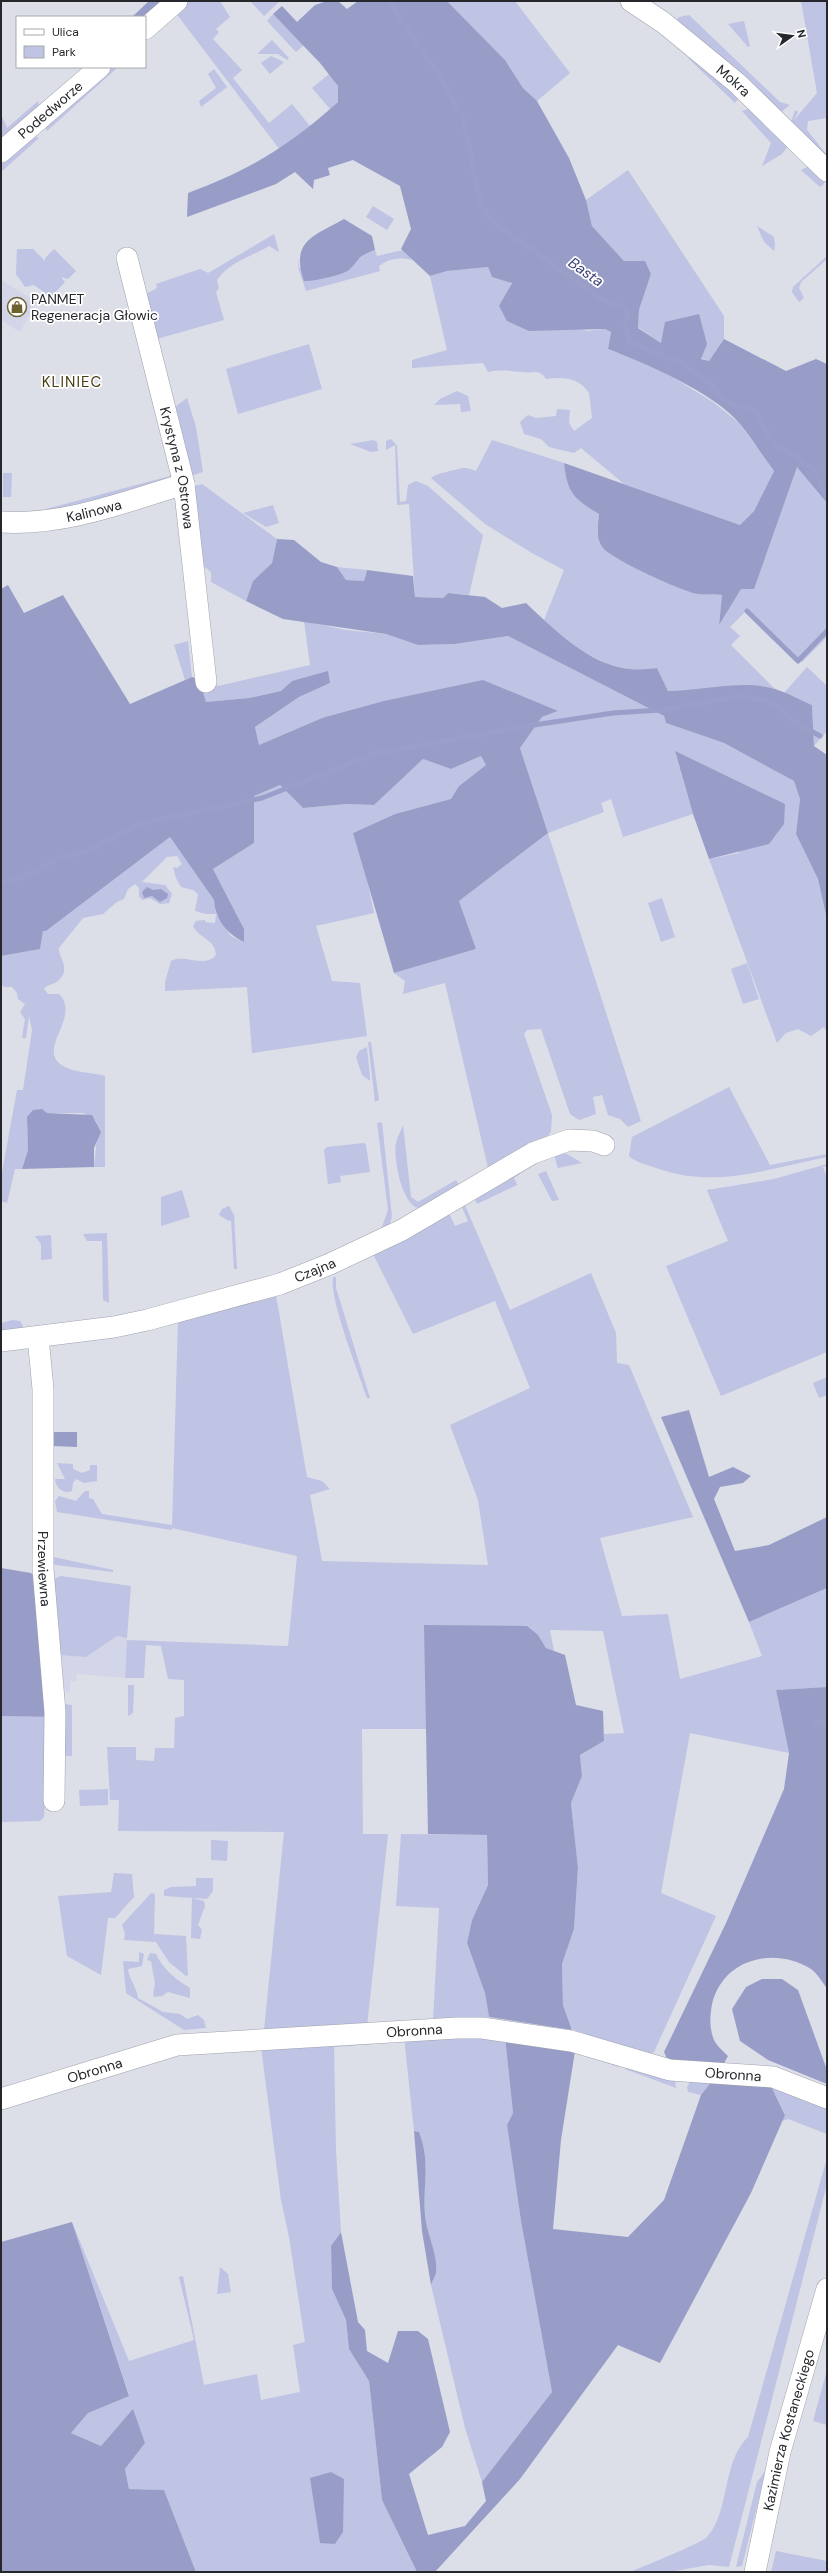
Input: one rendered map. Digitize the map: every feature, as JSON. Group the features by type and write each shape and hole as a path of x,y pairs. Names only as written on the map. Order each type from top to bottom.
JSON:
{"street":[{"path":"146,28 177,1"},
{"name":"Mokra","path":"631,1 664,23 737,83 827,170"},
{"name":"Podedworze","path":"1,152 99,68"},
{"name":"Krystyna z Ostrowa","path":"127,258 184,484 206,682"},
{"name":"Kalinowa","path":"1,522 23,523 80,514 184,484"},
{"name":"Czajna","path":"1,1341 114,1327 148,1320 280,1284 326,1266 402,1230 533,1153 569,1140 593,1141 604,1145"},
{"name":"Przewiewna","path":"38,1337 43,1389 43,1569 55,1712 54,1801"},
{"name":"Obronna","path":"1,2099 177,2044 457,2028 482,2028 571,2041 670,2070 773,2077 827,2098"},
{"name":"Kazimierza Kostaneckiego","path":"755,2572 780,2452 827,2289"}],"shaded area":[{"path":"149,1 164,1 146,16 133,16"},
{"path":"327,1 338,1 347,9 358,1 447,1 505,60 523,88 537,101 569,158 586,200 592,226 624,261 645,261 651,274 639,310 638,328 661,343 665,322 699,314 707,344 701,359 709,361 724,339 786,371 816,359 827,364 827,503 797,467 754,589 741,589 719,625 722,595 698,594 690,592 649,575 621,561 604,549 598,537 599,514 583,504 573,494 567,482 564,463 740,525 754,511 774,471 749,435 729,412 697,390 678,380 641,362 608,349 611,332 605,329 529,331 507,321 499,306 512,283 492,277 488,267 447,271 430,276 401,249 411,229 400,186 353,160 328,168 330,175 314,180 313,189 295,172 276,184 187,217 188,193 250,166 303,132 338,102 338,86 320,63 273,14 282,6 297,22 315,5"},
{"path":"344,219 372,236 375,250 361,257 346,272 327,278 304,281 300,268 300,257 303,248 314,236"},
{"name":"PANMET Regeneracja Głowic","path":"1,280 37,302 20,332 1,320"},
{"path":"277,539 294,540 321,562 337,567 346,580 364,581 367,570 413,576 415,597 443,598 448,593 485,597 502,608 526,603 573,644 600,660 614,666 629,669 657,668 668,691 735,685 762,686 775,689 812,705 814,746 827,755 827,940 826,915 818,879 796,834 800,799 794,781 724,743 666,723 664,716 508,636 455,644 418,645 386,634 283,619 246,601 253,581 272,563"},
{"path":"8,585 24,613 63,595 130,704 192,677 199,680 206,702 249,698 281,691 292,681 328,671 330,683 299,697 255,727 259,745 322,718 384,701 483,680 558,711 542,717 520,748 548,833 459,901 476,949 394,973 353,833 395,814 451,799 459,786 486,765 481,756 451,769 423,759 374,805 346,804 303,808 280,785 254,796 254,843 213,869 244,929 244,942 232,935 219,920 214,900 170,837 46,931 43,931 40,949 1,956 1,589"},
{"path":"675,751 785,804 784,824 769,844 709,859 693,814"},
{"path":"147,887 153,890 161,889 168,894 167,898 160,902 152,896 144,898 142,892"},
{"path":"42,1109 47,1113 92,1115 101,1132 94,1148 94,1167 22,1169 28,1150 27,1117 33,1110"},
{"path":"689,1410 709,1477 733,1467 751,1476 743,1483 720,1487 714,1499 735,1551 769,1545 827,1517 827,1588 749,1622 661,1417"},
{"path":"52,1432 77,1432 77,1447 52,1446"},
{"path":"1,1568 31,1573 36,1578 50,1717 1,1716"},
{"path":"424,1625 527,1626 538,1635 546,1648 565,1655 576,1705 603,1711 604,1741 580,1755 582,1776 571,1803 578,1868 574,1929 562,1964 563,2005 572,2030 489,2017 485,1993 467,1943 472,1920 488,1885 487,1835 428,1834"},
{"path":"117,1636 127,1638 125,1678 77,1674 76,1681 70,1681 70,1693 56,1686 62,1666 61,1655 86,1657"},
{"path":"827,1687 827,1988 811,1969 796,1962 781,1958 766,1958 751,1961 738,1967 727,1976 718,1989 712,2004 710,2022 712,2035 717,2044 728,2056 723,2065 668,2061 664,2052 726,1923 784,1789 789,1753 776,1690"},
{"path":"762,1979 782,1979 798,1990 827,2070 827,2084 768,2060 740,2041 732,2009 746,1987"},
{"path":"505,2037 575,2051 561,2140 553,2229 628,2237 664,2200 701,2095 712,2081 770,2084 785,2115 751,2193 660,2363 618,2345 520,2479 435,2572 417,2572 382,2500 369,2381 349,2349 346,2320 332,2289 331,2246 341,2232 358,2322 365,2330 367,2351 388,2363 398,2331 418,2331 428,2339 450,2432 442,2447 409,2474 428,2535 465,2526 486,2501 482,2482 552,2392 521,2221 507,2125 513,2113"},
{"path":"414,2131 419,2132 425,2155 426,2222 436,2261 436,2273 431,2285 422,2231"},
{"path":"72,2222 129,2396 88,2413 71,2433 101,2446 133,2409 145,2443 125,2469 129,2489 164,2490 196,2572 1,2572 1,2242"},
{"path":"331,2472 344,2479 343,2532 335,2544 320,2543 310,2478"}],"green space":[{"path":"187,1 220,1 230,17 216,29 219,32 213,39 242,70 233,78 269,123 292,104 310,126 280,150 175,12"},
{"path":"250,1 280,1 264,16"},
{"path":"447,1 515,1 570,73 537,101 523,88 505,60"},
{"path":"801,1 827,1 827,118 808,121 807,130 827,155 827,160 790,125 795,110 798,112 794,120 817,93"},
{"path":"273,14 304,45 296,52 267,21"},
{"path":"689,15 780,102 790,105 781,112 675,22 679,17"},
{"path":"744,21 750,46 748,47 728,24"},
{"path":"272,40 289,58 287,60 278,54 257,54"},
{"path":"696,55 740,96 735,103 688,58"},
{"path":"271,56 284,62 270,74 261,63"},
{"path":"107,68 117,68 47,131 43,124"},
{"path":"214,69 227,87 201,107 199,101 216,88 208,74"},
{"path":"329,74 338,86 338,102 330,109 312,88"},
{"path":"38,101 39,108 1,140 1,114 7,128"},
{"path":"753,107 788,146 782,154 762,166 771,143 742,111"},
{"path":"31,134 39,138 1,172 1,160"},
{"path":"813,164 825,177 824,184 820,187 801,170"},
{"path":"628,170 724,316 724,339 709,361 661,343 638,327 639,310 651,274 645,261 624,261 592,226 586,200"},
{"path":"373,206 394,219 387,230 366,217"},
{"path":"757,226 774,237 774,251 764,242"},
{"path":"274,234 279,252 269,246 234,264 217,280 219,288 216,292 224,320 153,340 144,295 157,288 156,284 200,269 208,273"},
{"path":"17,249 33,249 45,261 45,258 54,249 76,271 68,279 61,277 65,282 51,297 34,285 25,287 16,274"},
{"path":"375,250 377,256 403,250 413,260 400,258 391,260 379,266 380,271 306,291 298,267 298,258 299,268 348,271 361,255"},
{"path":"827,256 827,259 801,282 799,288 804,298 799,302 792,292 793,287"},
{"path":"488,267 492,277 512,282 500,306 587,331 605,329 611,332 608,349 656,367 713,402 739,423 774,471 754,511 740,525 624,484 581,448 574,453 549,447 541,439 524,434 520,422 528,415 536,418 556,416 557,409 570,410 569,423 574,431 592,418 589,393 575,381 564,378 546,379 538,372 501,370 488,372 483,363 412,368 412,360 447,350 430,276 447,271"},
{"path":"309,344 322,389 238,414 226,369"},
{"path":"457,391 468,396 471,411 461,412 460,404 434,405 440,399"},
{"path":"187,398 196,427 203,472 191,476 175,407"},
{"path":"391,439 397,446 400,502 406,501 408,485 416,481 428,486 483,535 469,595 448,593 443,598 415,597 409,504 397,505 395,445 386,450 386,441"},
{"path":"374,440 377,442 378,451 371,452 350,444"},
{"path":"492,440 564,463 567,481 573,494 583,504 599,514 597,533 618,559 697,594 722,595 719,624 741,588 754,588 797,466 827,503 827,637 802,662 748,609 730,627 740,636 731,645 775,689 738,685 690,691 668,691 657,668 643,670 629,669 605,662 583,651 572,644 544,620 564,570 532,553 485,524 431,478 441,473 463,468 476,471"},
{"path":"174,471 171,480 147,490 47,512 46,509 170,476"},
{"path":"3,473 12,473 11,497 3,497"},
{"path":"202,484 277,539 272,563 253,581 246,601 211,582 211,572 202,565 191,487"},
{"path":"273,505 279,523 266,527 243,513"},
{"path":"337,567 367,570 364,581 346,580"},
{"path":"304,621 346,630 386,634 418,645 455,644 508,636 664,716 666,723 724,743 794,781 800,799 796,834 818,879 826,915 827,1032 824,1027 811,1036 798,1029 786,1033 777,1043 709,859 739,853 675,752 693,814 623,837 611,799 601,803 604,812 548,833 520,748 542,717 558,711 322,718 259,745 255,727 299,697 330,683 292,681 281,691 249,698 206,702 200,687 218,686 310,665"},
{"path":"188,641 192,677 185,680 174,645"},
{"path":"807,667 827,686 827,731 814,746 812,705 784,693"},
{"path":"481,756 486,765 459,786 452,799 395,814 353,833 364,865 374,913 316,926 332,981 360,983 367,1036 252,1053 247,987 165,991 165,982 171,961 182,959 206,961 216,955 210,942 199,934 193,926 196,921 205,920 205,922 215,923 216,914 231,936 243,942 244,929 213,869 254,843 253,796 280,785 303,808 346,804 373,805 423,759 451,769"},
{"path":"548,833 641,1121 628,1127 620,1119 608,1115 602,1095 593,1097 596,1114 579,1120 570,1114 541,1029 527,1030 524,1034 552,1115 551,1131 548,1136 488,1168 445,983 403,994 405,981 394,973 476,949 459,901"},
{"path":"170,837 214,900 216,914 206,914 195,911 198,894 193,890 181,887 176,878 173,867 177,868 182,864 177,856 167,857 142,882 165,885 172,894 169,903 160,904 150,898 142,900 139,896 139,888 135,884 128,889 124,899 117,902 103,914 83,918 59,948 64,972 58,981 44,989 48,994 59,994 65,1003 63,1022 55,1042 54,1051 56,1059 67,1068 105,1076 105,1167 94,1167 98,1128 96,1121 83,1113 47,1113 27,1117 28,1150 22,1169 15,1169 7,1203 1,1201 1,1178 17,1090 23,1090 32,1030 29,1016 26,1038 22,1038 25,1019 20,1012 25,1004 18,999 17,993 12,987 4,987 1,984 1,956 40,949 43,931 46,931"},
{"path":"662,898 675,937 661,942 648,903"},
{"path":"747,963 759,999 743,1004 731,969"},
{"path":"368,1042 371,1042 379,1100 375,1102"},
{"path":"367,1047 370,1081 362,1075 356,1057 359,1051"},
{"path":"729,1087 770,1165 827,1154 827,1157 743,1175 702,1177 681,1175 659,1169 639,1162 629,1156 632,1137"},
{"path":"382,1122 392,1217 389,1226 381,1230 388,1210 377,1123"},
{"path":"403,1125 411,1197 418,1202 456,1180 460,1186 418,1208 412,1205 407,1198 397,1170 395,1150 397,1138"},
{"path":"364,1143 366,1145 370,1172 340,1176 341,1182 328,1184 324,1150 327,1147"},
{"path":"560,1153 567,1154 582,1163 558,1168 554,1155"},
{"path":"827,1164 827,1166 823,1167 827,1177 827,1352 721,1396 666,1266 728,1241 707,1190 774,1179"},
{"path":"519,1171 520,1174 514,1178 517,1185 477,1204 474,1197"},
{"path":"546,1171 559,1200 552,1201 538,1174"},
{"path":"182,1190 190,1217 161,1226 161,1197"},
{"path":"464,1203 510,1310 591,1273 616,1333 617,1363 629,1365 693,1517 600,1538 622,1616 668,1614 680,1679 762,1656 749,1622 827,1588 827,1687 776,1690 789,1753 690,1733 661,1893 716,1916 654,2052 645,2055 572,2029 563,2005 562,1964 574,1929 578,1868 571,1803 582,1776 580,1755 604,1741 604,1734 624,1733 603,1631 550,1630 554,1651 546,1648 538,1635 425,1625 427,1729 362,1729 363,1834 388,1834 367,2026 264,2030 284,1832 118,1831 119,1800 110,1800 107,1747 136,1747 136,1760 154,1761 155,1748 174,1748 175,1718 184,1716 184,1680 168,1679 161,1646 146,1645 144,1678 125,1678 127,1640 288,1646 297,1556 172,1528 178,1321 276,1295 307,1477 322,1481 330,1489 310,1495 322,1561 488,1565 478,1500 450,1425 530,1388 495,1301 413,1334 373,1254 449,1213 455,1226 468,1221 461,1205"},
{"path":"229,1206 234,1215 237,1269 234,1269 231,1220 229,1221 219,1215 222,1209"},
{"path":"107,1233 109,1303 103,1300 102,1241 87,1241 83,1234"},
{"path":"51,1235 52,1259 41,1260 41,1244 35,1236"},
{"path":"333,1277 336,1277 336,1288 370,1398 367,1398 340,1318 333,1287"},
{"path":"13,1320 20,1321 25,1330 1,1332 1,1323"},
{"path":"827,1377 827,1395 819,1398 813,1383"},
{"path":"57,1463 73,1464 73,1469 82,1473 90,1470 90,1465 97,1465 97,1481 84,1483 76,1479 73,1483 72,1491 66,1492 60,1490 55,1482 55,1479 65,1479"},
{"path":"85,1491 89,1491 89,1498 93,1499 102,1514 172,1525 172,1530 57,1512 55,1501 59,1496 76,1501"},
{"path":"50,1509 54,1509 54,1557 113,1570 113,1572 56,1565 49,1562"},
{"path":"61,1576 131,1586 127,1638 117,1636 86,1657 59,1655 51,1580"},
{"path":"128,1685 134,1685 133,1713 128,1716"},
{"path":"64,1704 72,1705 72,1756 61,1756"},
{"path":"1,1716 50,1717 44,1817 40,1821 1,1822"},
{"path":"108,1789 108,1805 80,1806 79,1790"},
{"path":"401,1834 487,1835 488,1885 472,1920 467,1943 485,1993 489,2017 433,2021 439,1908 396,1906"},
{"path":"211,1840 228,1841 227,1861 211,1860"},
{"path":"114,1873 132,1874 134,1897 115,1918 108,1918 101,1975 67,1956 58,1896 111,1892"},
{"path":"196,1878 213,1878 213,1891 207,1899 164,1896 164,1890 171,1887 196,1886"},
{"path":"151,1893 155,1894 154,1934 186,1936 188,1975 186,1976 169,1962 156,1942 124,1940 125,1934 122,1925"},
{"path":"192,1898 204,1901 205,1906 198,1925 202,1930 200,1939 191,1938"},
{"path":"139,1952 144,1954 142,1966 128,1969 138,1998 163,2012 180,2014 187,2019 198,2015 204,2020 206,2028 184,2030 126,1993 123,1961 139,1962"},
{"path":"150,1953 156,1954 170,1973 190,1988 190,1998 168,1992 162,1996 154,1997 153,1994 155,1984 151,1961 147,1960"},
{"path":"474,2035 505,2037 513,2113 507,2125 521,2221 552,2392 482,2482 465,2428 431,2285 435,2276 436,2267 426,2222 425,2155 419,2132 414,2131 405,2047 405,2042 415,2038"},
{"path":"508,2038 571,2045 607,2056 619,2063 618,2067 575,2051"},
{"path":"387,2043 334,2047 336,2151 341,2232 331,2246 332,2289 346,2320 349,2349 369,2381 382,2500 417,2572 196,2572 164,2490 129,2489 125,2469 145,2443 133,2410 101,2446 71,2433 88,2413 129,2395 72,2222 129,2361 194,2340 179,2277 183,2276 204,2385 257,2374 261,2400 300,2392 293,2345 305,2342 289,2237 281,2200 261,2047"},
{"path":"629,2066 675,2080 676,2088 625,2069"},
{"path":"712,2081 701,2095 688,2092 687,2087 690,2082"},
{"path":"770,2084 827,2105 827,2134 788,2119 782,2121 785,2114"},
{"path":"827,2158 827,2184 729,2567 709,2565 669,2572 630,2572 703,2540 714,2527 723,2501 734,2459 740,2447 748,2437"},
{"path":"220,2267 228,2274 231,2292 217,2294"},
{"path":"827,2370 827,2425 813,2421"},
{"path":"766,2470 742,2566 736,2567 757,2482"},
{"path":"776,2551 827,2561 827,2572 771,2572"}],"waterway":[{"path":"152,4 155,1"},
{"name":"Basta","path":"390,1 405,26 439,74 464,120 480,202 490,220 599,297 628,310 625,324 629,342 681,363 710,383 725,401 756,412 774,445 795,456 816,472 827,498"},
{"path":"747,611 798,661 827,631"},
{"path":"1,884 28,875 59,858 90,850 143,823 262,798 374,754 521,727 613,713 661,710 741,696 766,701 781,709 795,722 820,736"},
{"path":"816,1724 827,1721"}],"place":[{"name":"PANMET Regeneracja Głowic","path":"17,307"}],"district":[{"name":"KLINIEC","path":"72,382"}]}
